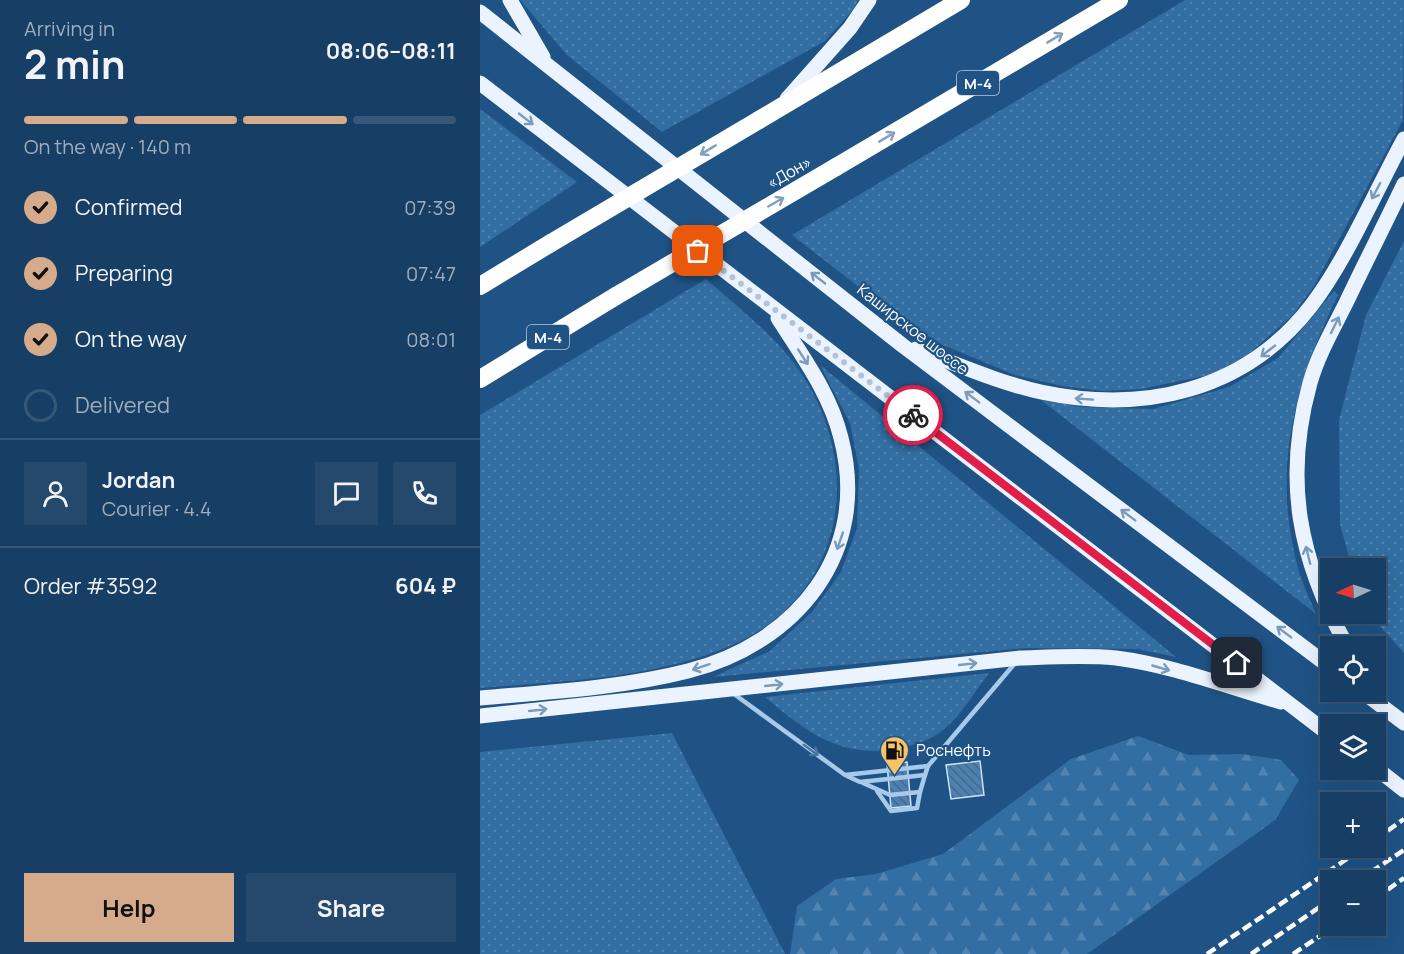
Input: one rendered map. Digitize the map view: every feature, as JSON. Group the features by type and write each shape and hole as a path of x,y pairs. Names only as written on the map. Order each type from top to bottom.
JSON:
{"highway":[{"path":"480,286 961,0"},
{"name":"«Дон»","path":"480,379 616,296 1119,0"}],"main road":[{"path":"510,0 546,62"},
{"path":"779,108 850,28 869,0"},
{"name":"Каширское шоссе","path":"480,12 902,345 1320,659"},
{"path":"480,83 1320,727"},
{"path":"902,345 1039,392 1076,399 1150,398 1185,392 1216,381 1268,351 1312,304 1330,277 1404,139"},
{"path":"1342,636 1322,600 1300,523 1297,454 1311,380 1404,184"},
{"path":"480,698 639,681 689,671 727,658 775,632 810,596 828,568 841,541 849,508 847,466 831,408 813,372 771,308"},
{"path":"480,716 1020,658 1073,656 1117,658 1148,664 1290,704"},
{"path":"1380,702 1404,723"},
{"path":"1386,776 1404,790"}],"lane":[{"path":"876,789 891,811 917,808 928,766 1020,658"},
{"path":"730,690 845,775 890,795 920,792"},
{"path":"845,775 928,766"},
{"path":"860,782 925,775"}],"green space":[{"path":"520,0 858,0 853,10 825,41 662,132 567,55"},
{"path":"1185,0 1404,0 1403,120 1314,286 1292,316 1245,357 1214,374 1141,389 1102,391 1062,386 1015,375 943,345 896,316 792,235"},
{"path":"480,109 577,182 480,247"},
{"path":"1404,241 1404,653 1378,624 1386,624 1386,558 1349,558 1340,524 1339,420 1366,315"},
{"path":"706,279 784,351 805,379 824,416 834,455 837,494 832,531 818,566 797,598 768,625 730,646 701,657 670,666 607,677 480,688 480,415"},
{"path":"1334,291 1338,295 1310,361 1299,394 1287,462 1290,531 1300,574 1316,614 1041,400 1082,407 1153,409 1229,387 1278,358"},
{"path":"820,365 1176,657 1137,649 1027,648 713,677 770,651 812,612 841,572 857,528 859,469 850,423"},
{"path":"989,673 960,713 939,733 916,744 880,751 843,747 827,740 796,722 765,697"},
{"path":"672,733 785,954 480,954 480,752"},
{"path":"1138,736 1189,755 1242,754 1281,760 1299,780 1275,820 1087,954 790,954 797,906 836,879 876,874 943,854 1071,759"}],"building":[{"path":"980,761 984,795 951,799 946,765"},
{"path":"907,762 911,806 891,808 887,764"}],"railway":[{"path":"1386,832 1404,819"},
{"path":"1374,870 1404,850"},
{"path":"1207,954 1348,858"},
{"path":"1386,891 1404,878"},
{"path":"1251,954 1320,907"},
{"path":"1293,954 1320,936"}],"way so far":[{"path":"698,251 913,415"}],"place":[{"name":"Роснефть","path":"895,776"}],"route":[{"path":"913,415 1237,663"}]}
